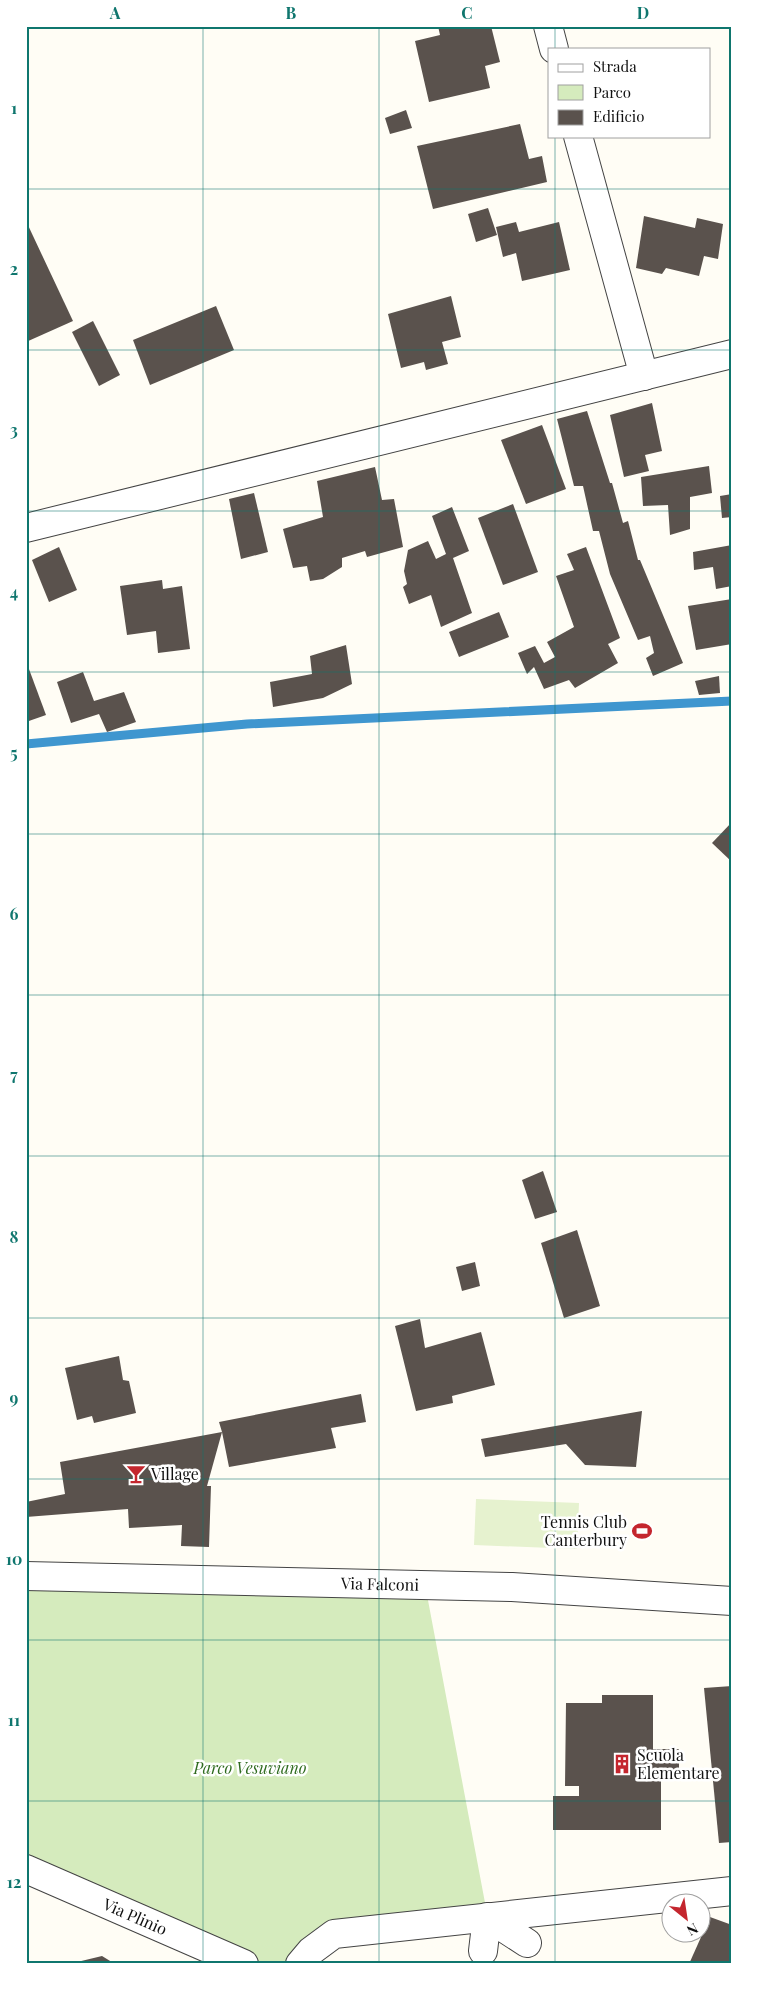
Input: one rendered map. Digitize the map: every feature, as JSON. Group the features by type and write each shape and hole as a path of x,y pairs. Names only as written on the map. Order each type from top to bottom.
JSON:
{"street":[{"path":"548,26 554,48"},
{"path":"579,138 644,376"},
{"path":"26,528 732,354"},
{"name":"Via Falconi","path":"26,1576 512,1587 732,1601"},
{"name":"Via Plinio","path":"26,1869 244,1964"},
{"path":"300,1964 311,1951 334,1934 487,1917 628,1909 732,1891"},
{"path":"487,1917 527,1943"},
{"path":"482,1951 487,1917"}],"green space":[{"path":"476,1499 579,1503 577,1549 474,1545"},
{"name":"Parco Vesuviano","path":"26,1589 427,1595 486,1908 332,1924 291,1964 258,1964 26,1861"}],"building":[{"path":"438,26 491,26 500,62 485,66 490,88 429,102 415,41 440,35"},
{"path":"406,110 412,128 390,134 385,118"},
{"path":"520,124 529,159 542,156 547,182 433,209 417,146"},
{"path":"488,208 497,235 476,242 468,214"},
{"path":"644,216 695,228 697,218 723,224 718,259 704,256 699,276 666,268 662,274 636,268"},
{"path":"26,221 73,321 26,342"},
{"path":"516,222 519,232 559,222 570,270 522,281 516,253 503,257 496,227"},
{"path":"451,296 461,337 442,342 448,364 426,370 424,362 401,368 388,314"},
{"path":"216,306 234,350 150,385 133,340"},
{"path":"93,321 120,375 99,386 72,332"},
{"path":"652,403 662,451 645,455 649,471 624,477 610,415"},
{"path":"587,411 610,483 612,483 623,523 628,521 638,560 640,560 683,663 653,676 646,658 654,653 650,636 638,640 610,574 599,531 593,531 583,486 574,486 557,419"},
{"path":"542,425 566,489 526,504 501,440"},
{"path":"709,466 712,493 690,497 690,529 670,535 668,505 643,506 641,477"},
{"path":"375,467 382,500 394,499 403,547 367,557 365,551 342,558 342,567 323,579 310,581 307,566 293,568 283,529 323,517 317,481"},
{"path":"254,493 268,552 241,559 229,499"},
{"path":"732,494 732,517 722,518 720,496"},
{"path":"513,504 538,572 503,585 478,518"},
{"path":"452,507 469,551 453,558 472,613 441,627 431,595 409,604 403,587 407,584 404,571 408,550 428,541 436,559 446,554 432,516"},
{"path":"732,545 732,586 716,589 713,567 694,570 693,552"},
{"path":"59,547 77,590 49,602 32,560"},
{"path":"586,547 620,638 608,644 618,663 575,688 569,680 544,689 534,667 527,674 518,653 535,646 544,663 555,657 547,642 574,627 556,576 574,570 567,554"},
{"path":"162,580 163,589 182,586 190,649 158,653 156,631 127,635 120,586"},
{"path":"732,599 732,644 696,650 688,606"},
{"path":"499,612 509,637 459,657 449,632"},
{"path":"346,645 352,684 323,698 273,707 270,682 312,674 310,656"},
{"path":"26,661 46,715 26,722"},
{"path":"83,672 94,701 124,692 136,722 107,732 99,714 71,723 57,682"},
{"path":"719,676 720,693 699,695 695,681"},
{"path":"732,822 732,862 712,843"},
{"path":"543,1171 557,1212 535,1219 522,1180"},
{"path":"577,1230 600,1306 564,1318 541,1243"},
{"path":"475,1262 480,1286 462,1291 456,1267"},
{"path":"420,1319 425,1348 481,1332 495,1385 452,1396 453,1403 416,1411 395,1326"},
{"path":"119,1356 123,1380 129,1381 136,1413 94,1423 92,1416 77,1420 65,1368"},
{"path":"361,1394 366,1422 331,1428 336,1448 229,1467 219,1422"},
{"path":"642,1411 636,1467 585,1465 566,1444 485,1457 481,1439"},
{"name":"Village","path":"222,1432 207,1486 211,1486 209,1547 181,1546 182,1525 129,1528 128,1509 26,1517 26,1502 65,1494 60,1462"},
{"path":"732,1686 732,1842 719,1843 704,1688"},
{"name":"Scuola Elementare","path":"602,1695 653,1695 653,1749 679,1749 679,1778 661,1778 661,1830 553,1830 553,1796 579,1796 579,1786 565,1786 566,1703 602,1703"},
{"path":"710,1917 732,1925 732,1964 689,1964 699,1942 710,1942"},
{"path":"102,1956 115,1964 73,1964 73,1963"}],"waterway":[{"path":"26,744 247,724 732,701"}],"place":[{"name":"Village","path":"136,1474"},
{"name":"Tennis Club Canterbury","path":"642,1531"},
{"name":"Scuola Elementare","path":"622,1764"}]}
